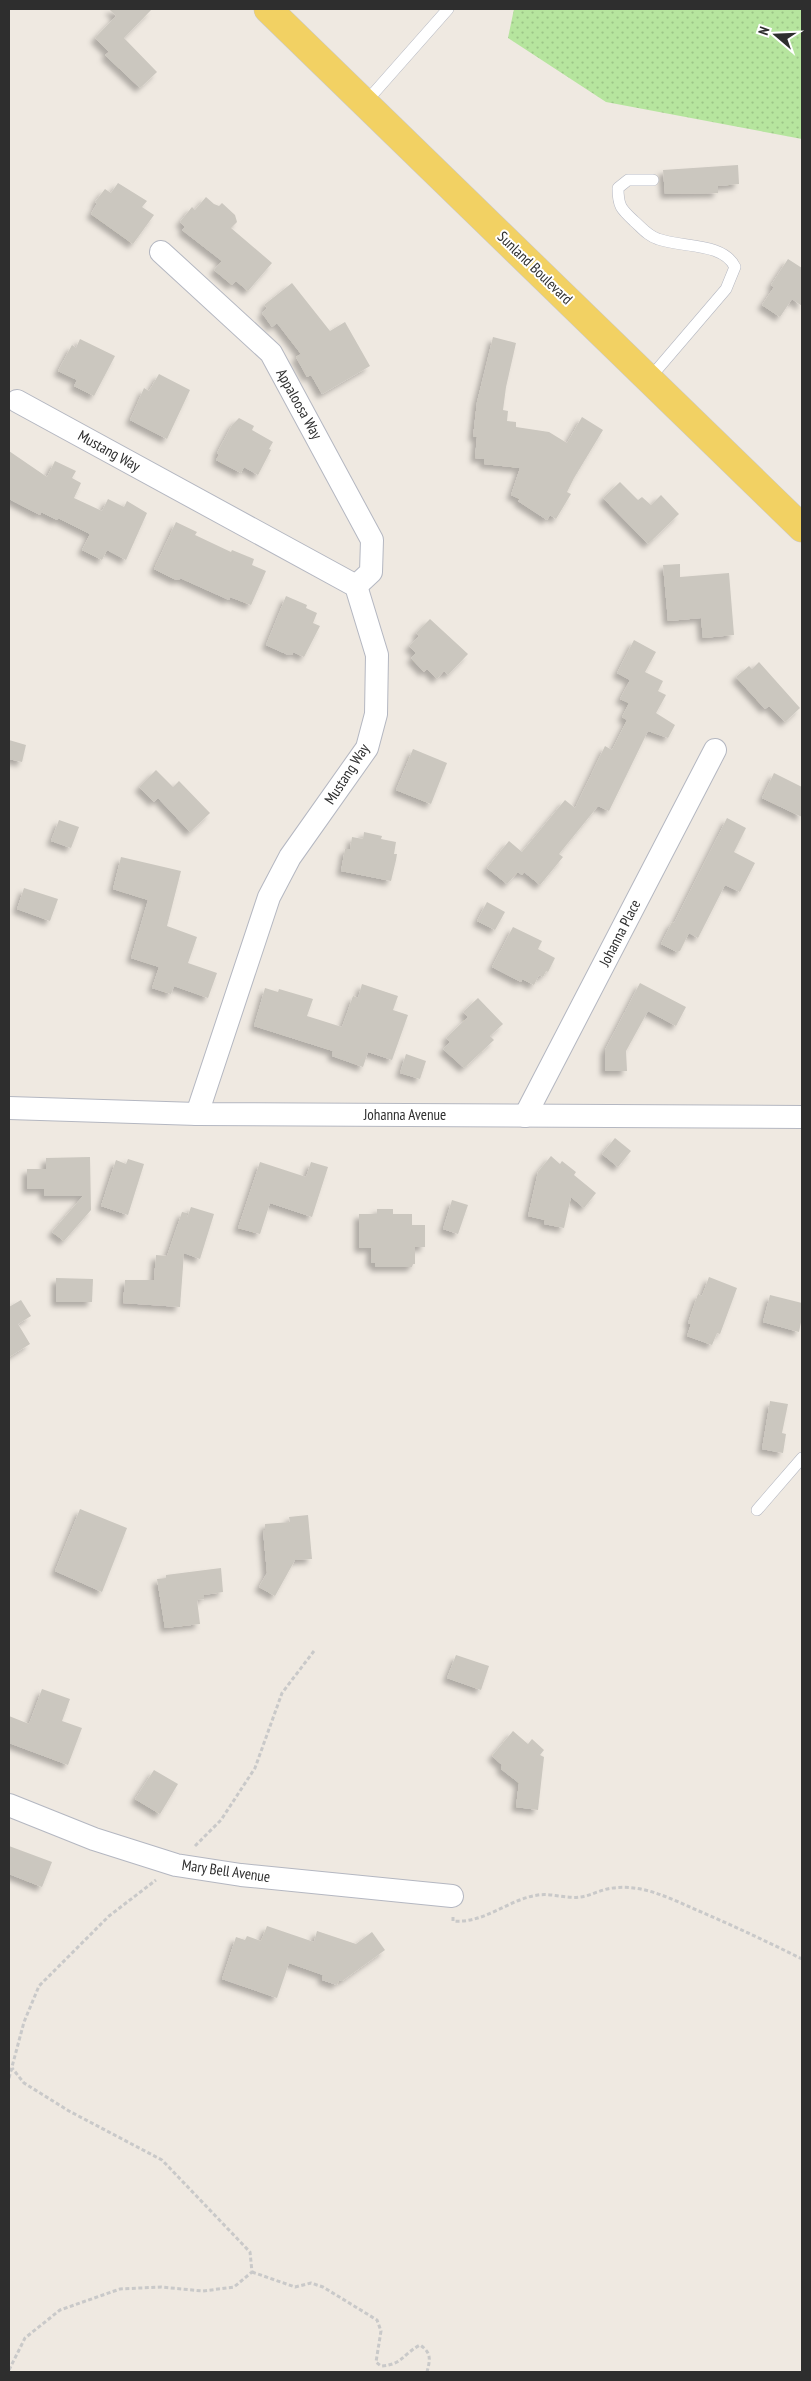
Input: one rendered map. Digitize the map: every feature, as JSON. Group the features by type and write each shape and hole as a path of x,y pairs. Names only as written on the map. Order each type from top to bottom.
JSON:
{"main road":[{"name":"Sunland Boulevard","path":"268,9 802,528"}],"street":[{"name":"Appaloosa Way","path":"161,252 271,353 372,540 371,572 356,586"},
{"name":"Mustang Way","path":"17,401 356,586 377,655 376,714 367,748 290,857 269,897 197,1114"},
{"name":"Johanna Place","path":"525,1116 715,750"},
{"name":"Johanna Avenue","path":"9,1108 197,1114 802,1117"},
{"name":"Mary Bell Avenue","path":"9,1805 94,1839 176,1865 241,1875 452,1896"}],"lane":[{"path":"365,103 448,9"},
{"path":"649,379 726,289 735,267 730,258 721,253 672,243 648,235 625,213 618,204 618,188 628,180 654,180"},
{"path":"757,1510 802,1458"}],"path":[{"path":"452,1896 453,1921 464,1922 492,1912 524,1897 540,1894 580,1897 612,1888 649,1890 747,1932 802,1960"},
{"path":"12,2068 24,2084 69,2112 162,2160 250,2252 252,2272"},
{"path":"9,2370 25,2338 60,2310 120,2288 161,2287 203,2291 234,2287 252,2272"},
{"path":"252,2272 295,2287 311,2284 335,2293 378,2320 381,2331 376,2362 381,2366 391,2366 402,2361 412,2350 420,2345 428,2350 430,2359 427,2372"}],"green space":[{"path":"514,9 802,9 802,139 606,102 508,38"}],"building":[{"path":"109,9 152,9 124,38 157,72 140,88 105,55 109,52 95,38 116,16"},
{"path":"738,165 739,184 718,186 718,193 665,194 663,170"},
{"path":"118,183 147,201 142,207 154,215 133,244 91,214 97,203 95,202 105,189 111,193"},
{"path":"206,197 219,206 222,203 235,215 237,222 231,228 272,263 248,291 236,281 232,285 214,270 222,261 182,230 185,227 180,222 192,207 195,210"},
{"path":"788,259 802,268 802,306 792,299 780,317 762,305 774,287 771,285"},
{"path":"292,283 330,331 345,322 370,366 322,394 311,375 307,377 296,357 301,354 277,323 272,327 262,313 267,308 264,305"},
{"path":"493,337 516,343 503,410 508,411 507,421 516,422 516,427 549,432 567,443 582,417 603,430 574,478 567,492 571,494 556,519 550,515 547,520 518,501 520,499 511,495 520,468 484,464 484,459 475,458 477,437 473,437 477,402"},
{"path":"80,339 115,356 94,396 74,386 77,380 58,371 72,345 76,348"},
{"path":"159,374 190,390 167,439 130,420 144,388 149,391"},
{"path":"239,418 254,426 252,430 273,442 258,475 244,467 241,473 216,460 219,455 217,453 232,425"},
{"path":"9,451 47,477 55,461 76,471 72,478 81,483 74,498 102,511 108,499 124,507 127,501 147,513 126,560 107,550 102,560 82,550 90,534 58,518 57,520 41,512 40,515 9,499"},
{"path":"620,482 638,500 642,497 651,505 661,495 679,514 648,544 603,498"},
{"path":"176,522 197,532 195,535 231,552 232,550 254,559 252,565 266,571 251,605 230,597 229,600 180,578 179,580 174,579 154,569"},
{"path":"680,564 680,577 729,573 734,635 703,638 701,618 668,621 663,565"},
{"path":"286,596 307,605 306,608 317,613 313,623 320,626 304,657 293,652 292,655 288,655 266,645"},
{"path":"430,619 468,654 448,675 444,671 437,679 427,669 424,672 411,658 416,653 409,646 419,636 416,633"},
{"path":"634,640 656,652 645,672 663,681 658,691 666,695 656,713 675,725 668,738 648,731 609,811 598,806 559,854 563,857 540,885 524,872 522,875 518,872 507,884 487,868 509,841 522,852 565,800 575,808 605,746 612,750 627,720 622,717 629,703 620,699 630,680 617,673"},
{"path":"759,662 800,708 785,722 769,706 765,709 736,677 749,666 752,669"},
{"path":"9,740 26,745 22,762 9,759"},
{"path":"413,749 447,763 431,804 396,790"},
{"path":"156,770 173,787 179,781 210,813 190,832 158,798 154,802 139,787"},
{"path":"774,773 802,787 802,817 762,798"},
{"path":"727,818 746,828 734,852 755,863 740,892 725,885 698,938 689,933 680,951 677,952 661,944 672,922 674,923"},
{"path":"59,820 79,827 71,848 51,841"},
{"path":"364,832 382,836 381,839 396,842 394,854 397,854 391,881 341,871 345,849 350,849 352,837 363,839"},
{"path":"121,857 181,871 167,926 197,937 188,963 217,973 208,998 174,986 171,994 152,988 159,967 131,958 148,900 113,889"},
{"path":"24,888 58,899 50,921 17,909"},
{"path":"487,902 505,912 495,930 477,921"},
{"path":"513,927 542,941 538,949 555,958 548,972 546,971 543,977 539,975 534,985 522,979 521,982 492,967"},
{"path":"640,983 686,1007 676,1026 648,1011 626,1051 627,1071 605,1071 605,1050"},
{"path":"362,984 398,996 393,1010 408,1015 392,1060 368,1052 363,1067 332,1056 333,1051 254,1026 265,988 278,992 279,989 313,999 307,1016 342,1027 353,996 358,998"},
{"path":"478,998 503,1024 490,1036 494,1040 464,1068 443,1049 450,1042 446,1038 468,1017 463,1012"},
{"path":"406,1054 426,1061 420,1079 400,1073"},
{"path":"615,1138 631,1151 618,1167 602,1154"},
{"path":"551,1156 560,1164 562,1161 576,1172 574,1175 596,1193 584,1208 571,1197 564,1228 544,1224 545,1220 528,1216 538,1172"},
{"path":"90,1157 91,1210 64,1241 52,1232 83,1196 44,1196 44,1189 27,1189 27,1169 46,1169 46,1158"},
{"path":"128,1159 144,1164 128,1215 101,1206 116,1160 126,1164"},
{"path":"260,1162 306,1177 311,1162 328,1167 312,1217 270,1203 260,1234 238,1228"},
{"path":"452,1200 468,1205 458,1234 443,1229"},
{"path":"191,1207 214,1214 200,1259 184,1253 180,1307 123,1303 125,1280 154,1280 156,1255 167,1256 182,1212 187,1213 187,1218"},
{"path":"377,1209 393,1209 393,1214 412,1214 412,1225 425,1225 425,1247 415,1247 415,1264 412,1267 375,1267 375,1263 371,1263 371,1248 359,1248 359,1214 377,1214"},
{"path":"709,1277 737,1288 720,1334 717,1333 712,1345 687,1336 691,1324 688,1323 698,1294 702,1296"},
{"path":"56,1278 93,1279 92,1302 56,1302"},
{"path":"770,1295 802,1303 799,1332 763,1322"},
{"path":"21,1300 31,1316 18,1324 30,1344 9,1357 9,1307"},
{"path":"770,1401 788,1404 782,1433 786,1434 783,1453 762,1449"},
{"path":"80,1509 127,1528 102,1592 55,1571"},
{"path":"308,1515 312,1559 295,1560 275,1596 259,1587 267,1573 263,1530 265,1530 265,1524 290,1522 289,1517"},
{"path":"221,1568 223,1592 204,1595 204,1599 197,1600 200,1624 165,1628 157,1579 166,1578 166,1575"},
{"path":"456,1655 489,1666 481,1690 447,1678"},
{"path":"42,1689 70,1699 62,1721 82,1728 68,1765 9,1743 9,1716 29,1724"},
{"path":"513,1731 528,1744 532,1739 544,1750 540,1755 544,1757 538,1810 516,1807 519,1783 501,1769 502,1765 492,1756"},
{"path":"154,1770 178,1784 160,1814 135,1799"},
{"path":"9,1846 52,1862 42,1887 9,1874"},
{"path":"267,1926 314,1942 317,1931 356,1944 372,1932 385,1950 342,1981 339,1980 337,1985 322,1980 323,1975 289,1963 277,1998 222,1979 236,1937 245,1940 247,1936 261,1941"}]}
